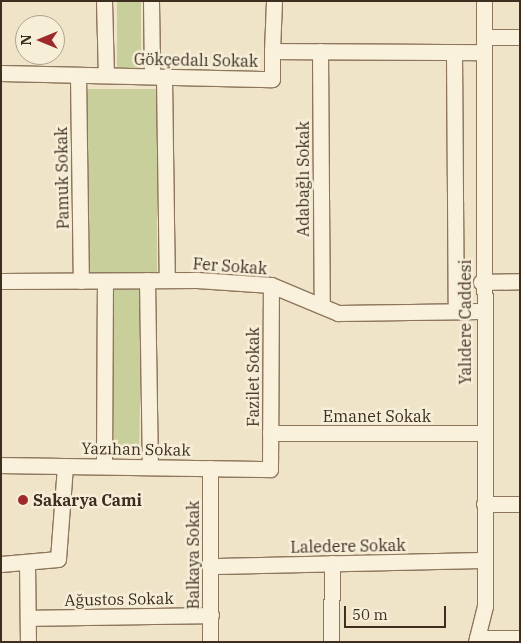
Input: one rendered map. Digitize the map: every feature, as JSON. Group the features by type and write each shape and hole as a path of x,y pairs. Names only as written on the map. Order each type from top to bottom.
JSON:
{"street":[{"path":"104,1 106,75"},
{"path":"151,1 158,77 167,280"},
{"path":"272,51 274,1"},
{"name":"Yalıdere Caddesi","path":"477,640 485,606 481,282 484,1"},
{"name":"Gökçedalı Sokak","path":"1,73 272,79 272,51 454,52 520,37"},
{"name":"Adabağlı Sokak","path":"320,51 322,306"},
{"path":"454,52 456,311"},
{"name":"Pamuk Sokak","path":"78,75 81,281"},
{"path":"147,280 150,467"},
{"name":"Fer Sokak","path":"1,282 167,280 271,286 338,313 482,311"},
{"path":"104,466 105,281"},
{"path":"481,282 520,281"},
{"name":"Fazilet Sokak","path":"270,469 271,286"},
{"name":"Emanet Sokak","path":"270,433 483,433"},
{"name":"Yazıhan Sokak","path":"1,465 270,469"},
{"path":"1,564 58,560 65,466"},
{"name":"Balkaya Sokak","path":"210,468 213,566 210,642"},
{"path":"484,504 520,504"},
{"name":"Laledere Sokak","path":"213,566 485,560"},
{"path":"28,562 28,642"},
{"path":"331,642 332,564"},
{"name":"Ağustos Sokak","path":"28,618 211,615"},
{"path":"477,640 520,638"}],"green space":[{"path":"117,1 141,1 141,70 117,70"},
{"path":"84,89 157,89 157,275 84,275"},
{"path":"112,287 142,288 139,457 109,456"}],"place":[{"name":"Sakarya Cami","path":"23,500"}]}
